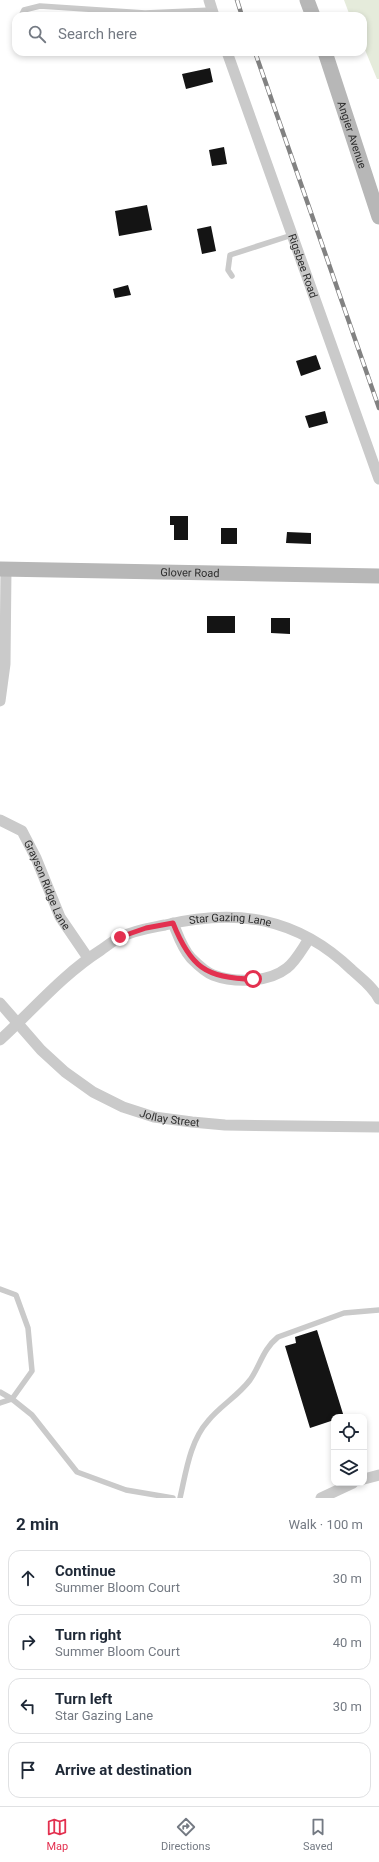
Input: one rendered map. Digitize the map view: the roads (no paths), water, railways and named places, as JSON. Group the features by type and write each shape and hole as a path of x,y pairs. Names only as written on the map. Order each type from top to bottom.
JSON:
{"street":[{"path":"307,0 312,12"},
{"name":"Rigsbee Road","path":"228,56 379,479"},
{"name":"Angier Avenue","path":"326,56 379,217"},
{"path":"0,700 5,664 3,569"},
{"name":"Glover Road","path":"3,569 379,576"},
{"name":"Grayson Ridge Lane","path":"0,820 22,831 36,858 60,917 88,958"},
{"name":"Star Gazing Lane","path":"0,1040 19,1024 35,1004 88,958 120,937 146,928 223,916 252,918 280,926 308,939 340,959 370,986 379,999"},
{"path":"173,923 183,947 191,957 212,974 225,978 253,979 277,975 294,961 308,939"},
{"name":"Jollay Street","path":"0,1004 41,1050 65,1072 93,1092 124,1107 154,1117 225,1125 379,1127"},
{"path":"367,1478 379,1475"},
{"path":"321,1498 347,1486"}],"lane":[{"path":"23,12 24,10 40,6 119,12"},
{"path":"172,12 212,9"},
{"path":"232,276 228,270 230,255 292,235"},
{"path":"0,1289 16,1295 28,1328 32,1371 12,1399 0,1403"},
{"path":"180,1498 191,1454 198,1435 207,1421 250,1380 272,1342 278,1337 344,1313 379,1310"},
{"path":"0,1392 12,1399 32,1415 77,1472 126,1490 173,1498"}],"railway":[{"path":"237,0 241,12"},
{"path":"256,56 379,408"}]}
